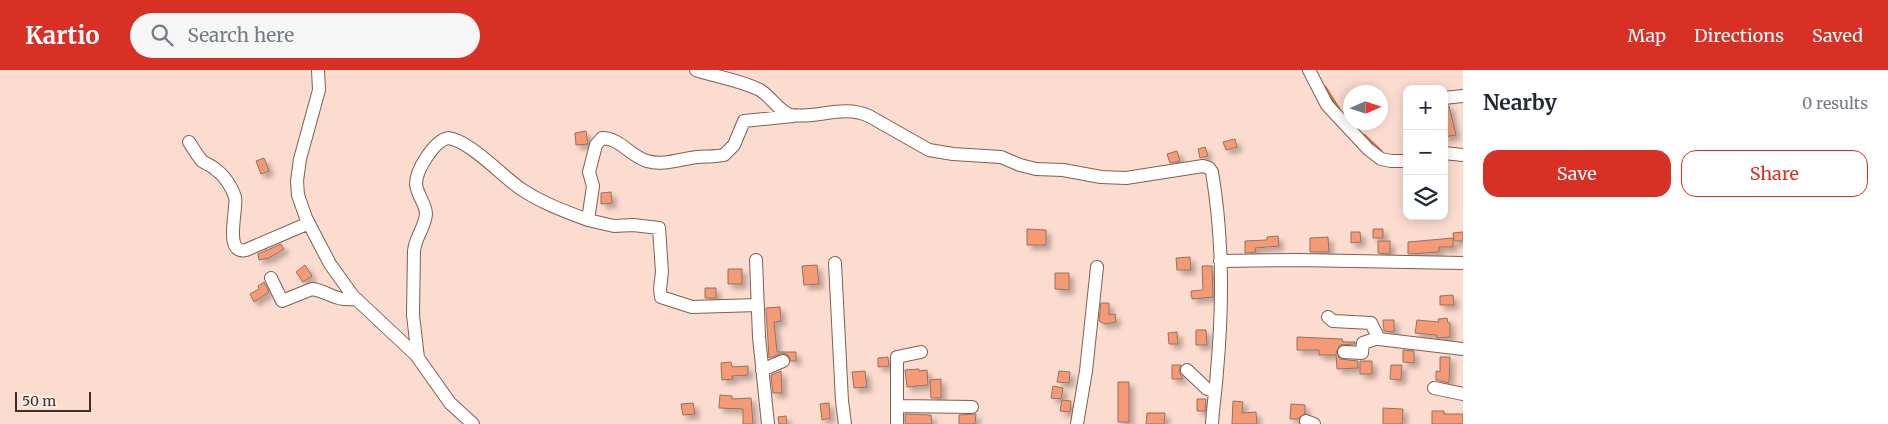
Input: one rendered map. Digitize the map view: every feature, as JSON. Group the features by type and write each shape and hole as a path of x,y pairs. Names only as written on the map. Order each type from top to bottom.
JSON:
{"street":[{"path":"318,70 319,90 300,159 298,181 301,205 308,224 330,264 356,299 418,358 450,403 473,424"},
{"path":"696,70 740,82 761,91 784,112 795,116"},
{"path":"1309,70 1327,105 1368,149 1381,159 1403,161"},
{"path":"1448,98 1463,96"},
{"path":"588,220 593,186 589,178 589,172 596,146 600,139 609,138 634,155 654,162 666,163 728,154 744,121 836,111 853,111 869,116 929,150 953,154 1001,157 1030,168 1063,170 1101,177 1126,178 1207,166 1212,172 1217,202 1220,261 1220,321 1212,424"},
{"path":"418,358 413,315 414,252 415,242 426,213 416,183 420,170 438,142 448,138 462,142 525,192 545,204 592,222 614,226 633,225 658,228 662,272 660,294 663,299 692,307 758,305"},
{"path":"189,142 201,160 216,169 224,177 234,194 236,210 232,227 234,241 238,249 246,250 308,224"},
{"path":"1448,154 1463,155"},
{"path":"756,260 762,370 768,424"},
{"path":"1220,261 1297,260 1463,264"},
{"path":"835,262 842,400 845,424"},
{"path":"1077,424 1086,371 1097,267"},
{"path":"271,278 282,301 312,289 334,298 356,299"},
{"path":"1328,317 1333,322 1371,323 1378,338"},
{"path":"1344,352 1362,353 1363,343 1378,338 1463,349"},
{"path":"897,424 896,358 921,352"},
{"path":"762,370 783,361"},
{"path":"1186,370 1203,386 1215,391"},
{"path":"1434,388 1463,394"},
{"path":"897,406 972,407"}],"building":[{"path":"1448,106 1449,106 1456,135 1448,136"},
{"path":"586,131 588,144 576,145 575,133"},
{"path":"1235,139 1237,147 1226,150 1223,142"},
{"path":"1205,147 1208,156 1200,158 1198,149"},
{"path":"1177,151 1180,161 1170,163 1167,154"},
{"path":"264,158 269,171 261,174 256,161"},
{"path":"611,192 612,203 601,204 601,193"},
{"path":"1027,229 1046,230 1046,245 1027,245"},
{"path":"1373,229 1383,229 1383,238 1373,238"},
{"path":"1351,232 1360,232 1361,242 1351,243"},
{"path":"1463,232 1463,241 1454,241 1453,233"},
{"path":"1278,236 1279,246 1255,248 1256,252 1245,253 1245,241 1267,240 1267,237"},
{"path":"1328,237 1329,252 1310,252 1310,238"},
{"path":"1453,238 1453,247 1439,247 1439,252 1408,254 1408,242"},
{"path":"1378,241 1390,241 1390,254 1378,253"},
{"path":"281,244 284,249 269,258 259,260 258,254"},
{"path":"1190,257 1191,270 1177,270 1176,258"},
{"path":"305,265 312,276 303,282 296,272"},
{"path":"817,265 819,284 804,285 802,266"},
{"path":"1202,266 1212,266 1213,297 1192,299 1191,291 1203,290"},
{"path":"728,269 742,269 742,284 728,284"},
{"path":"1055,273 1069,273 1069,290 1055,289"},
{"path":"264,282 269,292 254,302 250,294 259,289 258,286"},
{"path":"705,288 716,288 716,298 705,298"},
{"path":"1453,295 1454,305 1440,305 1440,296"},
{"path":"1101,303 1109,303 1109,315 1115,314 1116,322 1105,324 1099,321"},
{"path":"780,307 781,321 774,322 777,352 796,352 796,361 791,361 788,355 783,353 769,358 766,308"},
{"path":"1447,318 1448,323 1450,323 1450,337 1437,338 1436,335 1415,333 1417,320 1439,322 1438,319"},
{"path":"1383,320 1394,320 1394,332 1384,331"},
{"path":"1196,330 1206,330 1207,345 1196,345"},
{"path":"1177,332 1178,344 1169,344 1168,333"},
{"path":"1297,337 1342,339 1343,342 1355,342 1355,344 1340,345 1336,352 1340,359 1358,361 1358,368 1337,369 1336,355 1319,355 1319,350 1297,350"},
{"path":"1403,350 1414,351 1414,363 1403,362"},
{"path":"888,357 889,366 878,367 878,358"},
{"path":"1440,357 1450,357 1449,383 1436,380 1436,371 1440,372"},
{"path":"1360,361 1372,361 1372,374 1360,374"},
{"path":"731,362 732,367 748,366 748,375 732,376 733,379 722,380 721,363"},
{"path":"1172,365 1181,365 1179,372 1183,379 1172,379"},
{"path":"1391,365 1402,365 1401,380 1390,379"},
{"path":"919,369 919,371 927,370 928,385 907,387 905,370"},
{"path":"781,371 782,393 773,393 771,375"},
{"path":"865,371 867,387 854,388 852,372"},
{"path":"1059,371 1070,372 1069,383 1057,382"},
{"path":"941,379 941,398 931,398 930,380"},
{"path":"1118,382 1129,382 1129,422 1118,422"},
{"path":"1053,386 1063,388 1061,399 1051,398"},
{"path":"720,395 732,396 732,399 751,398 753,424 743,424 743,409 719,408"},
{"path":"1197,399 1206,399 1205,411 1197,411"},
{"path":"1062,400 1071,401 1070,412 1060,411"},
{"path":"1233,401 1243,402 1242,413 1256,412 1257,424 1232,424"},
{"path":"693,403 695,414 683,415 681,404"},
{"path":"829,403 830,418 822,420 820,404"},
{"path":"1291,404 1305,405 1305,413 1298,419 1290,419"},
{"path":"1383,408 1403,409 1402,424 1383,424"},
{"path":"1432,411 1444,411 1444,414 1463,414 1463,424 1432,424"},
{"path":"1147,413 1165,413 1164,424 1146,424"},
{"path":"905,414 931,415 932,424 905,424"},
{"path":"976,414 975,424 959,424 959,415"},
{"path":"786,416 787,424 779,424 778,417"}],"waterway":[{"path":"1325,87 1339,109"},
{"path":"1364,135 1381,151"}]}
